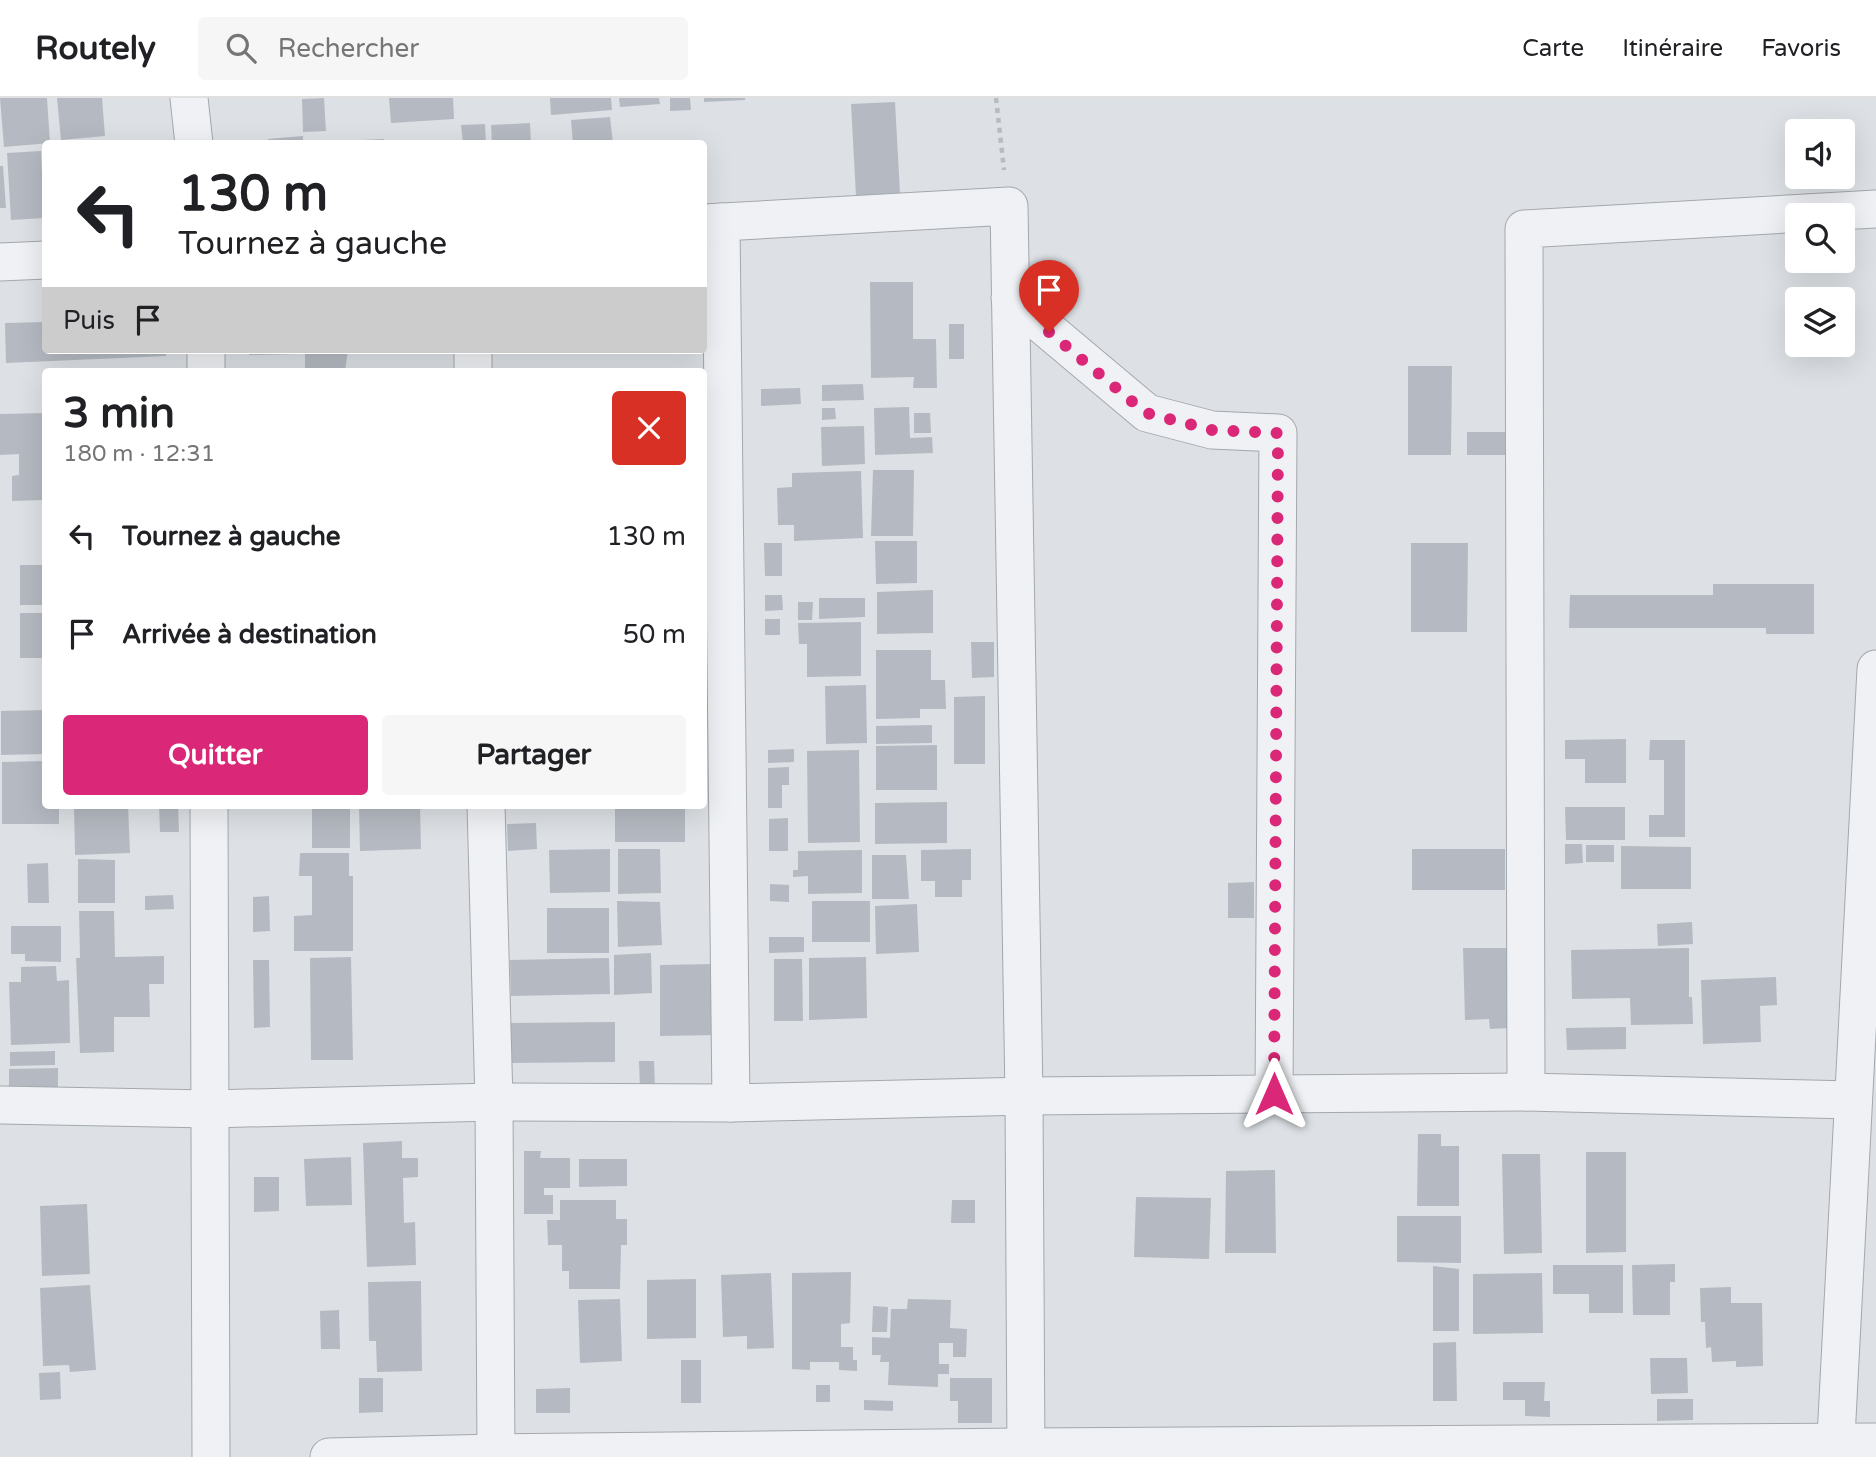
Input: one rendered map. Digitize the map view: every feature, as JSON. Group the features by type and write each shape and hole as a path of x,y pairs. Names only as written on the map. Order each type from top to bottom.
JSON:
{"street":[{"path":"190,98 194,140"},
{"path":"731,1103 712,222 1009,205 1024,1096 1026,1452"},
{"path":"1526,1092 1524,229 1876,209"},
{"path":"0,262 42,260"},
{"path":"1010,298 1146,413 1212,430 1278,433 1274,1094"},
{"path":"1835,1450 1876,669"},
{"path":"209,809 211,1457"},
{"path":"486,809 494,1102 496,1455"},
{"path":"0,1105 210,1109 494,1102 731,1103 1024,1096 1526,1092 1853,1100"},
{"path":"329,1457 1835,1450 1876,1442"}],"path":[{"path":"996,98 1009,205"}],"building":[{"path":"0,98 47,98 50,140 42,140 42,144 4,147"},
{"path":"57,98 102,98 105,136 61,140"},
{"path":"324,98 326,131 303,132 302,99"},
{"path":"389,98 453,98 454,119 391,123"},
{"path":"550,98 611,98 612,110 551,115"},
{"path":"619,98 659,98 660,104 620,107"},
{"path":"670,98 690,98 691,110 670,111"},
{"path":"704,98 745,98 745,100 704,102"},
{"path":"895,102 900,193 856,196 851,104"},
{"path":"610,117 613,140 573,140 571,120"},
{"path":"530,123 531,140 492,140 491,125"},
{"path":"485,124 486,140 463,140 461,125"},
{"path":"303,136 303,140 268,139"},
{"path":"41,151 42,218 11,220 7,153"},
{"path":"0,166 3,166 6,208 0,208"},
{"path":"870,282 913,282 913,339 936,339 937,388 913,388 914,377 871,378"},
{"path":"42,322 42,354 166,356 6,363 5,323"},
{"path":"949,324 964,324 964,359 949,359"},
{"path":"305,354 347,354 345,368 305,368"},
{"path":"1408,366 1452,366 1451,455 1408,455"},
{"path":"863,384 864,400 822,401 822,385"},
{"path":"800,388 801,404 761,406 761,389"},
{"path":"909,407 910,438 932,437 933,453 875,455 874,408"},
{"path":"822,408 835,408 836,419 822,420"},
{"path":"42,413 42,500 12,501 12,476 19,475 19,454 0,455 0,414"},
{"path":"914,413 930,413 931,433 914,433"},
{"path":"864,426 865,464 822,466 821,427"},
{"path":"1467,432 1511,432 1510,455 1467,455"},
{"path":"873,470 914,470 913,536 871,536"},
{"path":"861,471 863,538 794,541 794,525 778,525 777,488 792,487 792,473"},
{"path":"875,541 917,541 917,583 876,584"},
{"path":"764,543 782,543 782,576 765,576"},
{"path":"1411,543 1468,543 1467,632 1411,632"},
{"path":"20,565 42,565 42,605 20,605"},
{"path":"1713,584 1814,584 1814,634 1766,634 1766,628 1569,628 1570,595 1713,595"},
{"path":"933,590 933,633 877,634 877,592"},
{"path":"765,595 782,595 783,610 765,611"},
{"path":"819,598 865,598 865,617 819,619"},
{"path":"798,602 813,602 812,620 798,620"},
{"path":"20,613 42,613 42,658 20,658"},
{"path":"765,619 780,619 780,635 765,635"},
{"path":"861,622 861,676 807,677 807,644 799,644 798,623"},
{"path":"971,642 994,642 994,677 972,678"},
{"path":"876,650 931,650 931,680 945,680 946,709 920,709 920,718 876,719"},
{"path":"866,685 867,743 826,744 825,686"},
{"path":"985,696 985,764 954,764 954,697"},
{"path":"42,710 42,754 1,755 1,711"},
{"path":"932,725 932,743 876,744 876,726"},
{"path":"1626,739 1626,783 1585,783 1585,759 1565,759 1565,740"},
{"path":"1650,740 1685,740 1685,837 1649,837 1649,815 1664,815 1664,760 1649,760"},
{"path":"937,745 937,790 876,790 876,746"},
{"path":"794,749 794,762 768,763 768,750"},
{"path":"859,750 860,842 808,843 807,751"},
{"path":"42,761 42,809 59,809 59,824 2,824 2,762"},
{"path":"789,767 789,785 782,785 782,808 768,808 768,768"},
{"path":"947,802 947,843 875,844 875,803"},
{"path":"1565,807 1625,807 1625,840 1566,840"},
{"path":"74,809 128,809 130,853 75,855"},
{"path":"159,809 178,809 179,832 160,832"},
{"path":"312,809 350,809 350,848 312,848"},
{"path":"359,809 420,809 421,849 360,851"},
{"path":"615,809 685,809 685,842 615,842"},
{"path":"788,818 788,851 769,851 769,819"},
{"path":"536,823 537,849 508,851 507,824"},
{"path":"1565,844 1582,844 1583,863 1565,864"},
{"path":"1586,845 1614,845 1614,862 1586,862"},
{"path":"1621,846 1691,847 1691,889 1621,889"},
{"path":"610,849 610,892 550,893 549,850"},
{"path":"618,849 660,849 661,893 618,894"},
{"path":"971,849 971,880 962,880 962,897 935,897 935,881 921,881 921,850"},
{"path":"1412,849 1505,849 1505,890 1412,890"},
{"path":"862,850 862,893 808,894 808,876 793,877 793,870 798,870 798,851"},
{"path":"300,853 349,853 349,876 353,876 353,951 294,951 294,916 312,915 312,876 299,876"},
{"path":"872,855 906,855 909,899 872,899"},
{"path":"78,859 115,860 115,903 78,903"},
{"path":"48,863 49,903 28,903 27,864"},
{"path":"1254,882 1254,918 1228,918 1228,883"},
{"path":"770,884 789,885 789,902 770,901"},
{"path":"173,895 174,909 145,910 145,896"},
{"path":"269,896 270,931 253,932 253,897"},
{"path":"617,901 660,902 662,945 618,947"},
{"path":"812,901 870,901 870,942 812,942"},
{"path":"917,904 919,952 876,954 875,906"},
{"path":"547,908 609,908 609,953 547,953"},
{"path":"79,911 114,911 115,957 164,956 164,984 149,984 150,1017 114,1017 114,1052 80,1053 76,958 80,958"},
{"path":"1692,922 1693,944 1658,946 1657,924"},
{"path":"11,926 61,926 61,962 25,961 25,954 11,954"},
{"path":"769,937 804,937 804,952 769,953"},
{"path":"1463,948 1510,948 1511,1028 1490,1029 1489,1019 1465,1020"},
{"path":"1689,948 1689,997 1692,997 1693,1024 1631,1025 1630,998 1572,999 1571,950"},
{"path":"651,953 652,993 614,995 614,955"},
{"path":"351,957 353,1060 311,1060 310,958"},
{"path":"866,957 867,1018 809,1020 809,958"},
{"path":"609,958 610,994 511,996 510,960"},
{"path":"774,959 802,959 803,1021 774,1021"},
{"path":"253,960 269,960 270,1027 254,1028"},
{"path":"716,964 717,1035 660,1036 660,965"},
{"path":"56,966 57,981 69,980 70,1043 11,1045 9,982 21,982 21,967"},
{"path":"1776,977 1777,1005 1760,1006 1761,1042 1703,1044 1701,980"},
{"path":"615,1022 615,1062 509,1063 509,1023"},
{"path":"1626,1027 1626,1049 1567,1050 1566,1028"},
{"path":"55,1051 55,1065 10,1066 10,1052"},
{"path":"639,1061 654,1061 655,1089 640,1090"},
{"path":"58,1068 58,1091 9,1092 9,1069"},
{"path":"1418,1134 1441,1134 1441,1146 1459,1146 1459,1206 1417,1206"},
{"path":"402,1141 402,1158 418,1158 418,1177 403,1178 404,1223 415,1222 416,1265 367,1267 363,1143"},
{"path":"524,1151 541,1151 540,1158 570,1158 570,1188 544,1188 544,1195 553,1195 553,1214 524,1214"},
{"path":"1586,1152 1626,1152 1626,1252 1586,1253"},
{"path":"1502,1154 1540,1154 1542,1253 1504,1254"},
{"path":"351,1157 352,1205 306,1206 304,1159"},
{"path":"579,1159 627,1159 627,1186 579,1187"},
{"path":"1275,1170 1276,1253 1225,1253 1226,1171"},
{"path":"254,1177 279,1177 279,1211 254,1212"},
{"path":"1136,1197 1211,1198 1209,1259 1134,1257"},
{"path":"560,1200 616,1200 616,1219 627,1219 627,1245 621,1245 620,1289 569,1289 569,1271 562,1271 562,1245 548,1245 547,1220 560,1220"},
{"path":"952,1200 975,1200 975,1223 951,1223"},
{"path":"87,1204 90,1274 42,1276 40,1206"},
{"path":"1397,1216 1461,1216 1461,1263 1397,1262"},
{"path":"1675,1264 1675,1282 1670,1282 1670,1315 1633,1315 1632,1265"},
{"path":"1553,1265 1623,1265 1623,1313 1589,1313 1589,1294 1553,1294"},
{"path":"1433,1266 1459,1269 1459,1331 1433,1331"},
{"path":"851,1272 850,1323 841,1324 841,1347 853,1347 853,1360 857,1360 857,1371 839,1370 839,1362 810,1362 810,1370 792,1369 792,1273"},
{"path":"771,1273 774,1348 747,1349 747,1336 723,1337 721,1275"},
{"path":"1542,1273 1543,1333 1473,1334 1473,1274"},
{"path":"696,1279 696,1338 647,1339 647,1280"},
{"path":"421,1281 422,1371 377,1372 376,1341 369,1341 368,1282"},
{"path":"90,1285 96,1370 70,1372 69,1365 43,1366 40,1288"},
{"path":"1731,1287 1731,1303 1762,1303 1763,1366 1736,1367 1736,1361 1712,1362 1711,1347 1706,1348 1705,1322 1701,1322 1700,1288"},
{"path":"620,1299 622,1361 580,1363 578,1300"},
{"path":"908,1299 951,1300 950,1328 967,1329 966,1357 953,1357 953,1343 939,1343 939,1364 949,1364 949,1374 938,1374 938,1387 888,1385 889,1362 880,1362 881,1355 872,1355 872,1337 890,1338 891,1309 907,1309"},
{"path":"873,1306 888,1307 887,1332 872,1332"},
{"path":"339,1310 340,1349 321,1349 320,1311"},
{"path":"1456,1342 1457,1401 1433,1401 1433,1343"},
{"path":"1650,1358 1687,1358 1688,1393 1651,1394"},
{"path":"681,1360 701,1360 701,1403 681,1403"},
{"path":"60,1372 61,1399 40,1400 39,1373"},
{"path":"359,1378 383,1378 383,1412 359,1413"},
{"path":"950,1378 992,1378 992,1423 958,1423 958,1401 950,1401"},
{"path":"1503,1382 1545,1382 1544,1401 1550,1401 1550,1417 1525,1416 1525,1400 1503,1400"},
{"path":"816,1385 830,1385 830,1402 816,1402"},
{"path":"570,1388 570,1413 536,1413 536,1389"},
{"path":"1657,1399 1693,1399 1693,1420 1657,1421"},
{"path":"864,1400 893,1401 893,1411 864,1410"}],"route":[{"path":"1049,332 1146,413 1212,430 1278,433 1274,1094"}]}
